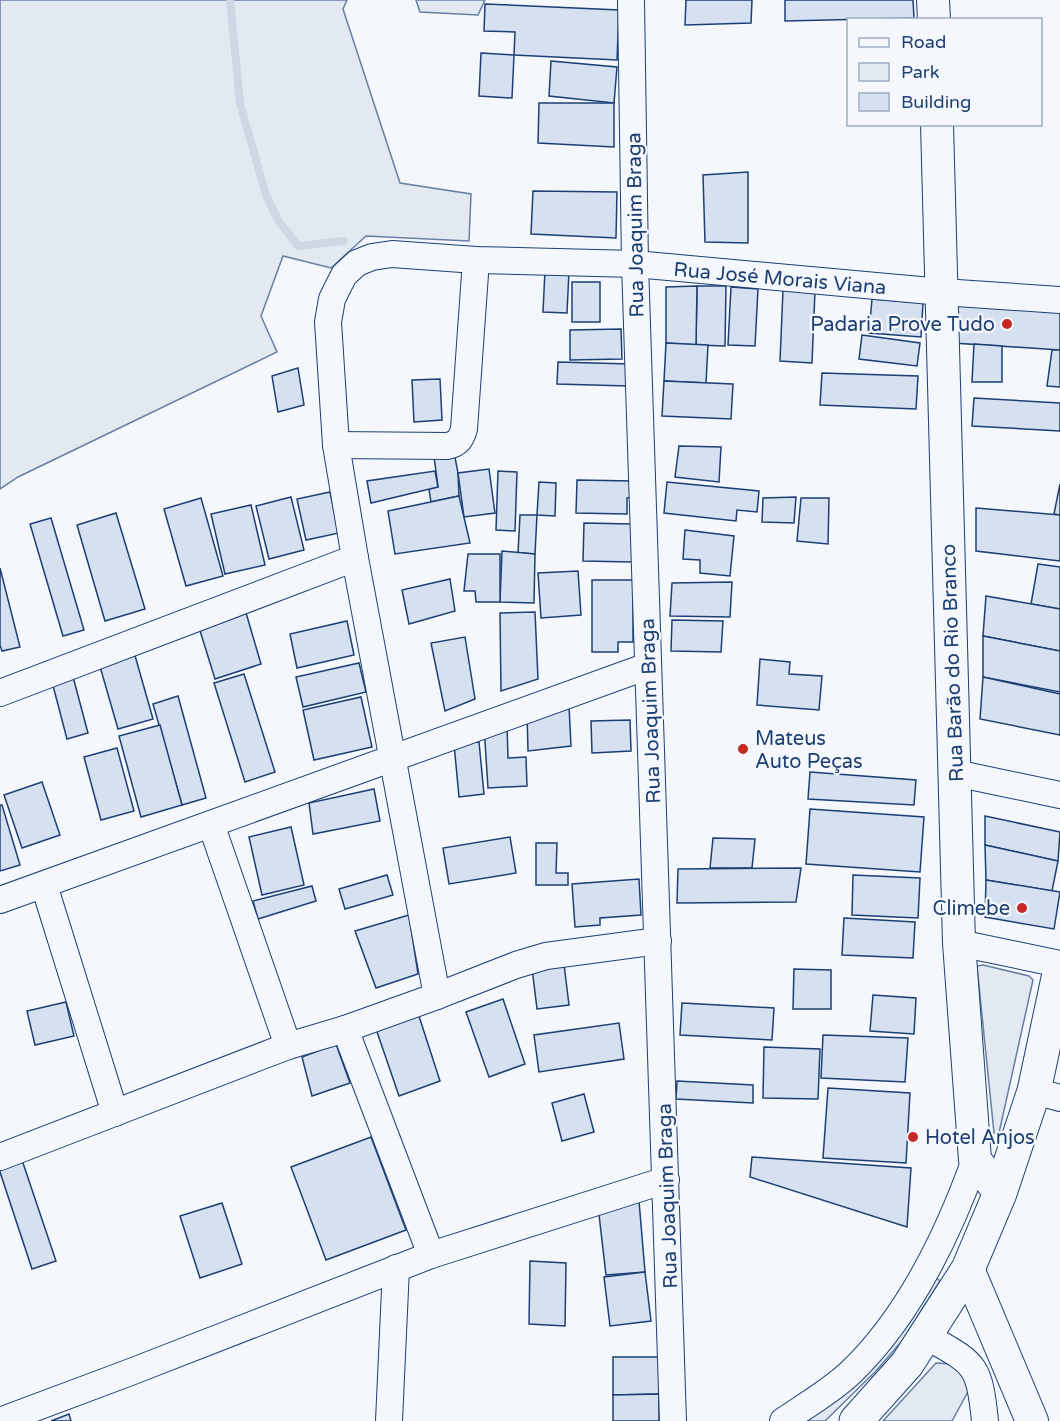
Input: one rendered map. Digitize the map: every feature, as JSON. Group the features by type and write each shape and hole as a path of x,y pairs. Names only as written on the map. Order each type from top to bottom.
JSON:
{"main road":[{"path":"856,1421 906,1364 968,1269 1000,1193 1047,1094 1060,969"}],"street":[{"name":"Rua Joaquim Braga","path":"631,0 635,264 674,1421"},
{"path":"933,0 933,18"},
{"name":"Rua Barão do Rio Branco","path":"937,126 959,943 975,1160"},
{"name":"Rua José Morais Viana","path":"336,445 328,322 333,299 345,275 357,263 372,257 392,254 476,260 635,264 942,292 1060,300"},
{"path":"437,996 336,445 447,446 456,444 462,438 476,260"},
{"path":"0,693 355,558"},
{"path":"0,900 648,666"},
{"path":"955,773 1060,795"},
{"path":"211,824 288,1046"},
{"path":"44,885 115,1113"},
{"path":"0,1157 288,1046 345,1029 437,996 516,964 546,956 658,941"},
{"path":"959,943 1060,964"},
{"path":"345,1029 431,1255"},
{"path":"975,1160 1000,1193"},
{"path":"783,1421 849,1373 880,1340 907,1301 936,1252 962,1197 975,1160"},
{"path":"0,1421 431,1255 666,1180"},
{"path":"389,1421 396,1268"},
{"path":"968,1269 1032,1421"},
{"path":"926,1336 965,1359 976,1372 982,1389 987,1421"},
{"path":"987,1421 1019,1390"}],"green space":[{"path":"0,0 347,0 343,9 400,183 471,194 469,241 366,236 331,268 283,256 261,316 277,352 18,477 0,489"},
{"path":"416,0 485,0 478,15 420,12"},
{"path":"983,965 1029,976 1033,980 999,1133 994,1133 977,966"},
{"path":"933,1275 940,1281 902,1341 875,1372 825,1421 795,1421"},
{"path":"936,1363 951,1364 966,1372 971,1386 952,1421 883,1421"}],"building":[{"path":"686,0 752,0 751,23 685,25"},
{"path":"785,0 913,0 914,18 785,21"},
{"path":"485,4 619,10 617,60 514,55 515,32 484,31"},
{"path":"481,53 514,55 512,98 479,96"},
{"path":"551,61 617,67 614,103 549,96"},
{"path":"539,103 614,103 614,147 538,143"},
{"path":"748,172 748,243 705,242 703,175"},
{"path":"533,191 617,192 616,238 531,234"},
{"path":"545,270 569,271 567,313 543,312"},
{"path":"572,282 600,282 600,322 572,322"},
{"path":"697,286 726,286 725,346 696,345"},
{"path":"697,286 696,345 666,343 666,287"},
{"path":"731,287 758,289 755,346 728,345"},
{"path":"783,290 815,291 812,363 780,361"},
{"path":"872,299 923,303 921,337 869,333"},
{"name":"Padaria Prove Tudo","path":"957,299 1060,306 1060,350 953,343"},
{"path":"621,329 622,359 570,360 570,330"},
{"path":"862,335 920,343 917,366 859,359"},
{"path":"666,343 708,345 706,383 664,381"},
{"path":"974,344 1002,346 1002,382 972,382"},
{"path":"1052,350 1060,350 1060,387 1047,386"},
{"path":"558,362 629,364 628,386 557,384"},
{"path":"298,368 304,405 278,412 272,376"},
{"path":"822,373 918,376 916,409 820,405"},
{"path":"440,379 442,420 414,422 412,380"},
{"path":"664,381 733,384 731,419 662,416"},
{"path":"974,398 1060,403 1060,431 972,426"},
{"path":"679,446 721,447 719,482 675,477"},
{"path":"433,449 454,452 459,496 431,502 429,489 438,487"},
{"path":"489,469 495,513 464,517 458,473"},
{"path":"435,471 438,487 371,503 367,481"},
{"path":"498,471 517,472 515,531 496,530"},
{"path":"577,480 633,481 632,498 627,498 627,514 576,513"},
{"path":"539,482 556,483 555,516 537,515"},
{"path":"667,482 759,491 757,512 737,510 736,521 664,513"},
{"path":"1060,484 1060,515 1054,514"},
{"path":"330,492 339,533 306,540 297,499"},
{"path":"459,496 470,543 395,554 388,511"},
{"path":"291,497 304,550 269,559 256,506"},
{"path":"796,497 794,523 762,522 763,498"},
{"path":"201,498 223,576 186,586 164,509"},
{"path":"801,498 829,498 828,544 797,541"},
{"path":"251,505 265,565 225,574 211,514"},
{"path":"976,508 1060,515 1060,561 976,551"},
{"path":"116,513 145,609 105,621 77,525"},
{"path":"520,515 537,515 535,554 518,553"},
{"path":"51,518 84,630 63,636 30,524"},
{"path":"584,523 632,524 632,562 583,561"},
{"path":"685,530 734,536 730,576 700,573 700,560 683,559"},
{"path":"502,551 535,554 534,603 500,602"},
{"path":"468,554 500,554 500,602 476,602 475,591 464,591"},
{"path":"1038,564 1060,567 1060,609 1031,604"},
{"path":"0,568 20,647 2,651 0,645"},
{"path":"578,571 581,615 541,618 538,573"},
{"path":"450,579 455,611 409,624 402,590"},
{"path":"592,580 633,580 633,642 618,642 618,652 592,652"},
{"path":"732,582 730,617 670,616 672,583"},
{"path":"986,596 1060,609 1060,651 983,636"},
{"path":"244,606 261,664 215,679 197,621"},
{"path":"535,612 538,679 501,691 500,613"},
{"path":"672,620 723,621 721,652 671,651"},
{"path":"347,621 354,655 297,668 290,634"},
{"path":"983,636 1060,651 1060,692 983,677"},
{"path":"465,637 475,699 445,711 431,643"},
{"path":"134,652 153,719 118,729 99,663"},
{"path":"760,659 790,662 789,674 822,676 819,710 757,705"},
{"path":"359,663 366,692 303,707 296,677"},
{"path":"72,673 88,733 67,739 51,678"},
{"path":"244,674 275,772 245,782 214,683"},
{"path":"983,677 1060,694 1060,735 980,719"},
{"path":"178,696 206,798 182,805 153,704"},
{"path":"361,697 372,747 314,760 303,710"},
{"path":"569,706 571,746 528,751 527,713"},
{"path":"630,720 631,751 592,753 591,721"},
{"path":"160,725 182,805 141,817 119,736"},
{"path":"507,725 508,758 526,757 527,786 488,788 484,726"},
{"path":"479,742 484,794 459,797 454,744"},
{"path":"117,748 134,811 101,820 84,757"},
{"path":"810,772 916,780 914,805 808,799"},
{"path":"42,782 60,835 22,848 4,795"},
{"path":"374,789 380,821 313,834 309,803"},
{"path":"0,805 2,805 20,865 0,871"},
{"path":"810,809 924,817 920,872 806,864"},
{"path":"985,816 1060,832 1058,861 985,845"},
{"path":"291,827 304,885 262,895 249,837"},
{"path":"510,837 516,873 449,884 443,848"},
{"path":"713,838 755,839 752,868 710,868"},
{"path":"536,843 557,843 556,873 568,873 568,885 536,885"},
{"path":"985,845 1058,861 1052,891 986,880"},
{"path":"801,868 796,902 677,903 678,869"},
{"path":"387,875 393,895 345,909 339,889"},
{"path":"853,875 920,878 918,918 852,915"},
{"path":"639,879 641,915 600,918 600,925 575,927 572,884"},
{"name":"Climebe","path":"986,880 1060,892 1054,929 985,917"},
{"path":"312,886 316,901 258,919 253,901"},
{"path":"409,915 418,974 376,988 355,931"},
{"path":"844,918 915,922 913,958 842,955"},
{"path":"564,964 569,1005 537,1009 532,968"},
{"path":"794,969 831,970 831,1009 793,1009"},
{"path":"873,995 916,998 914,1034 870,1031"},
{"path":"503,999 525,1064 489,1077 466,1012"},
{"path":"66,1002 74,1036 35,1045 27,1011"},
{"path":"682,1003 774,1008 772,1040 680,1035"},
{"path":"417,1010 440,1081 399,1096 375,1026"},
{"path":"619,1023 624,1059 539,1072 534,1035"},
{"path":"823,1035 908,1038 905,1082 821,1078"},
{"path":"336,1044 350,1083 312,1096 302,1057"},
{"path":"764,1047 820,1049 818,1099 763,1098"},
{"path":"677,1081 753,1085 753,1103 676,1099"},
{"path":"828,1088 910,1093 906,1163 823,1158"},
{"path":"584,1094 594,1132 562,1141 552,1103"},
{"path":"371,1137 406,1230 326,1260 291,1167"},
{"path":"752,1157 911,1168 907,1227 750,1177"},
{"path":"22,1160 56,1261 32,1269 0,1172 0,1167"},
{"path":"639,1201 645,1272 606,1275 598,1206"},
{"path":"222,1203 242,1264 200,1278 180,1216"},
{"path":"530,1261 566,1263 565,1326 529,1324"},
{"path":"645,1272 651,1321 610,1326 604,1277"},
{"path":"613,1357 659,1357 659,1394 613,1395"},
{"path":"659,1394 659,1421 613,1421 613,1395"},
{"path":"69,1414 71,1421 51,1421"}],"waterway":[{"path":"230,0 240,103 266,195 278,220 298,246 344,241"}],"place":[{"name":"Padaria Prove Tudo","path":"1007,324"},
{"name":"Mateus Auto Peças","path":"743,749"},
{"name":"Climebe","path":"1022,908"},
{"name":"Hotel Anjos","path":"913,1137"}]}
